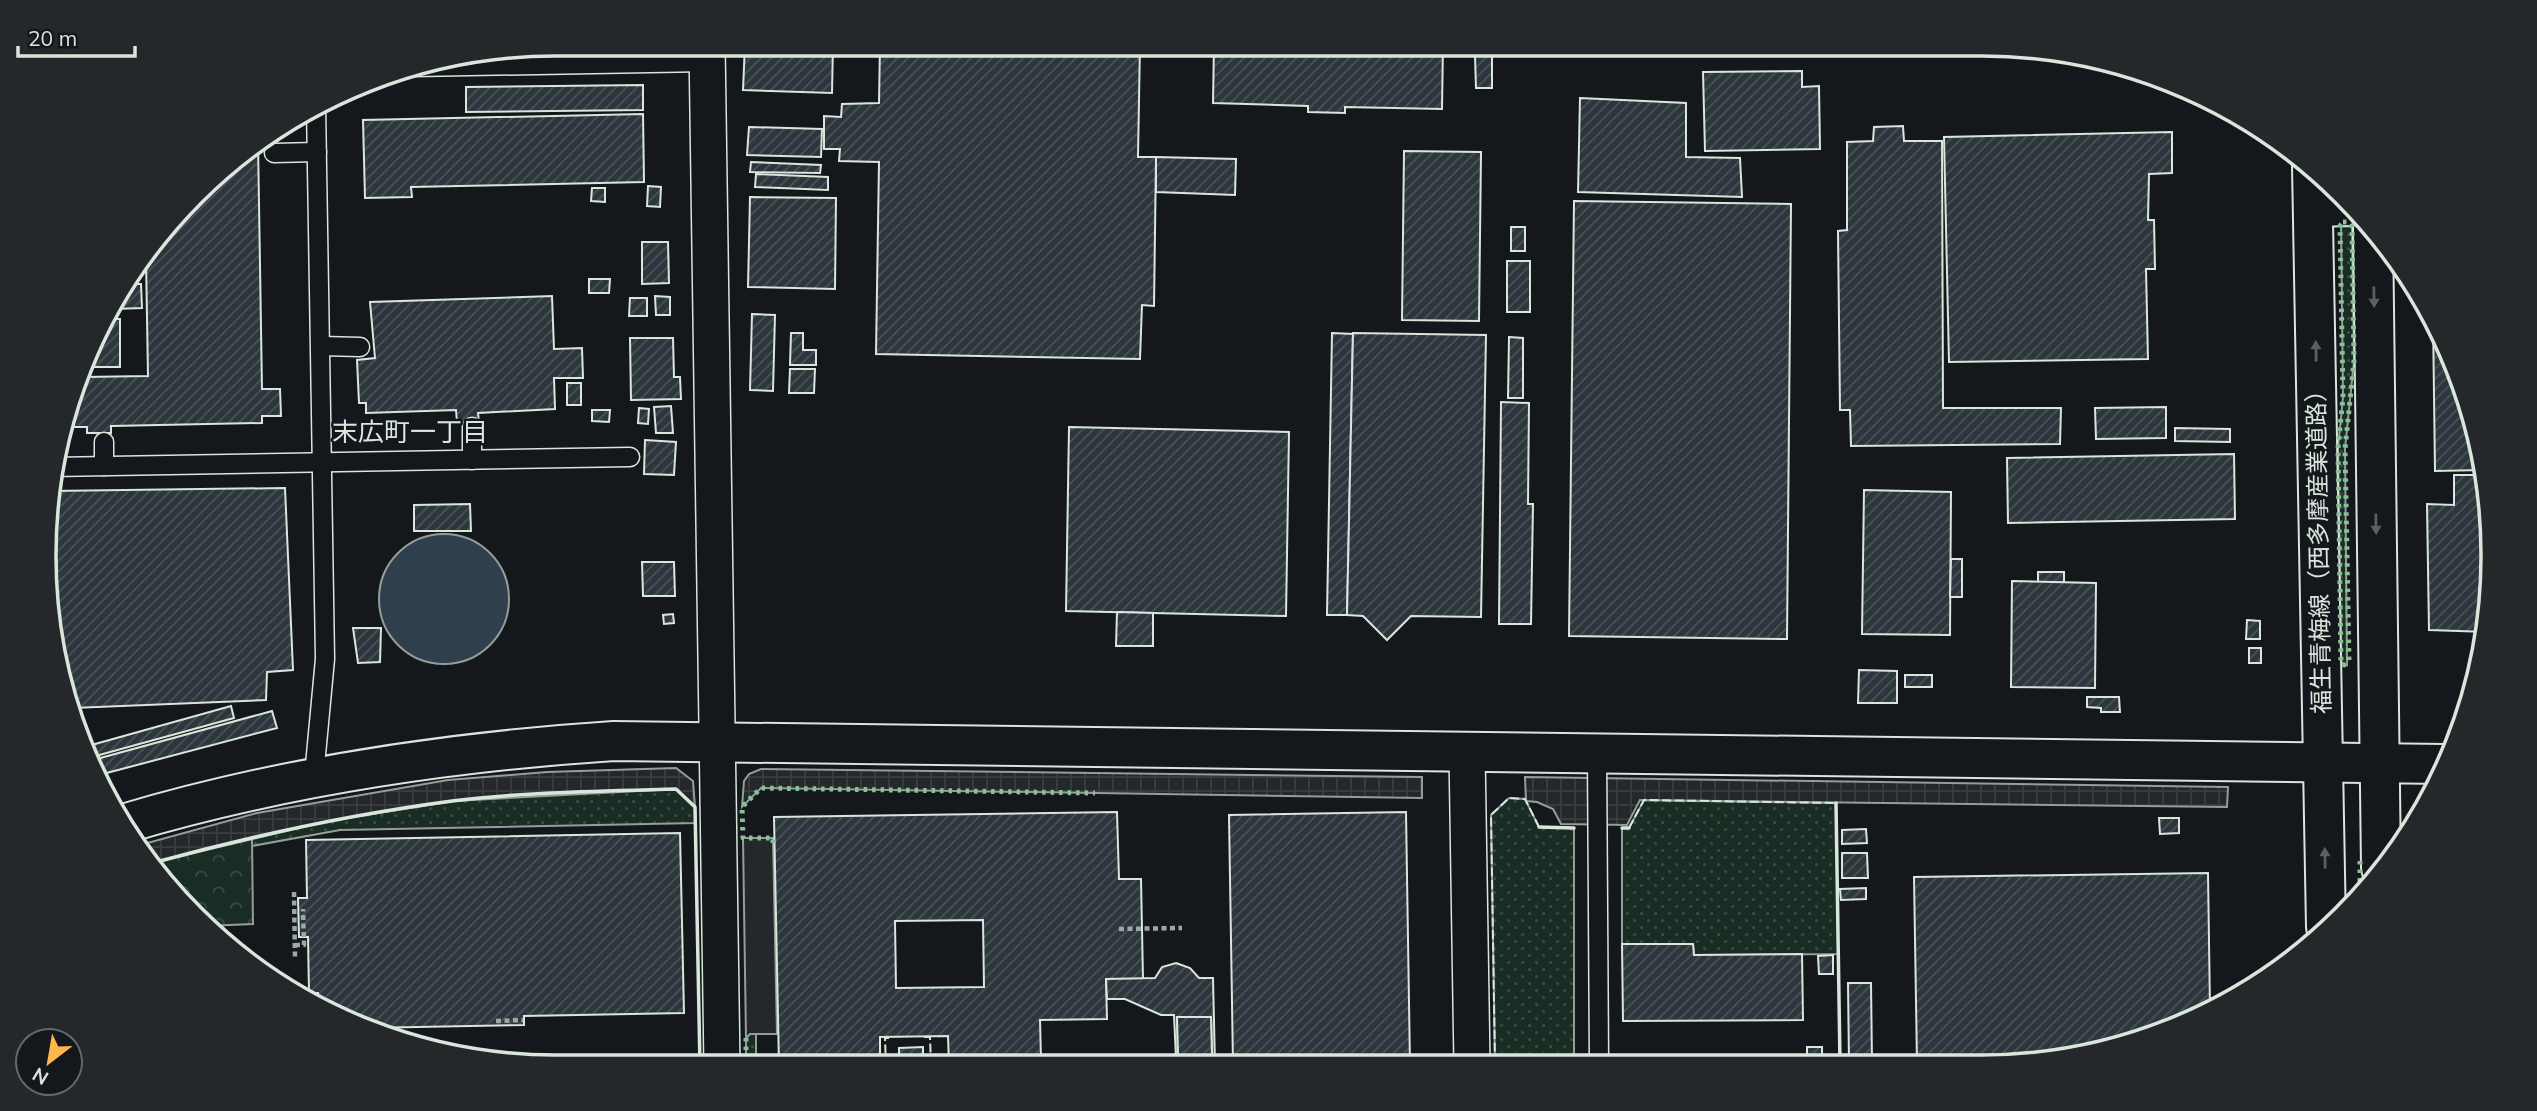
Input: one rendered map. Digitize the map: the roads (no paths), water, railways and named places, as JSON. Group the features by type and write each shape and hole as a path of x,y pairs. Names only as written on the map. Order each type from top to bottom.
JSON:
{"street":[{"path":"707,56 722,1055"},
{"name":"福生青梅線（西多摩産業道路）","path":"2312,181 2326,917"},
{"path":"2313,207 2339,206"},
{"path":"2373,245 2381,856"},
{"path":"133,821 230,794 314,776 428,757 614,741 2435,764"},
{"path":"1467,751 1472,1055"}],"lane":[{"path":"466,65 644,56"},
{"path":"314,776 325,659 316,118"},
{"path":"274,153 317,152"},
{"path":"321,346 360,347"},
{"path":"471,427 472,460"},
{"path":"104,442 104,466"},
{"path":"64,467 630,457"},
{"path":"1597,753 1599,1055"}],"water":[{"path":"444,534 469,539 490,553 504,574 509,599 504,624 490,645 469,659 444,664 419,659 398,645 384,624 379,599 384,574 398,553 419,539"}],"district":[{"name":"末広町一丁目","path":"410,432"}]}
